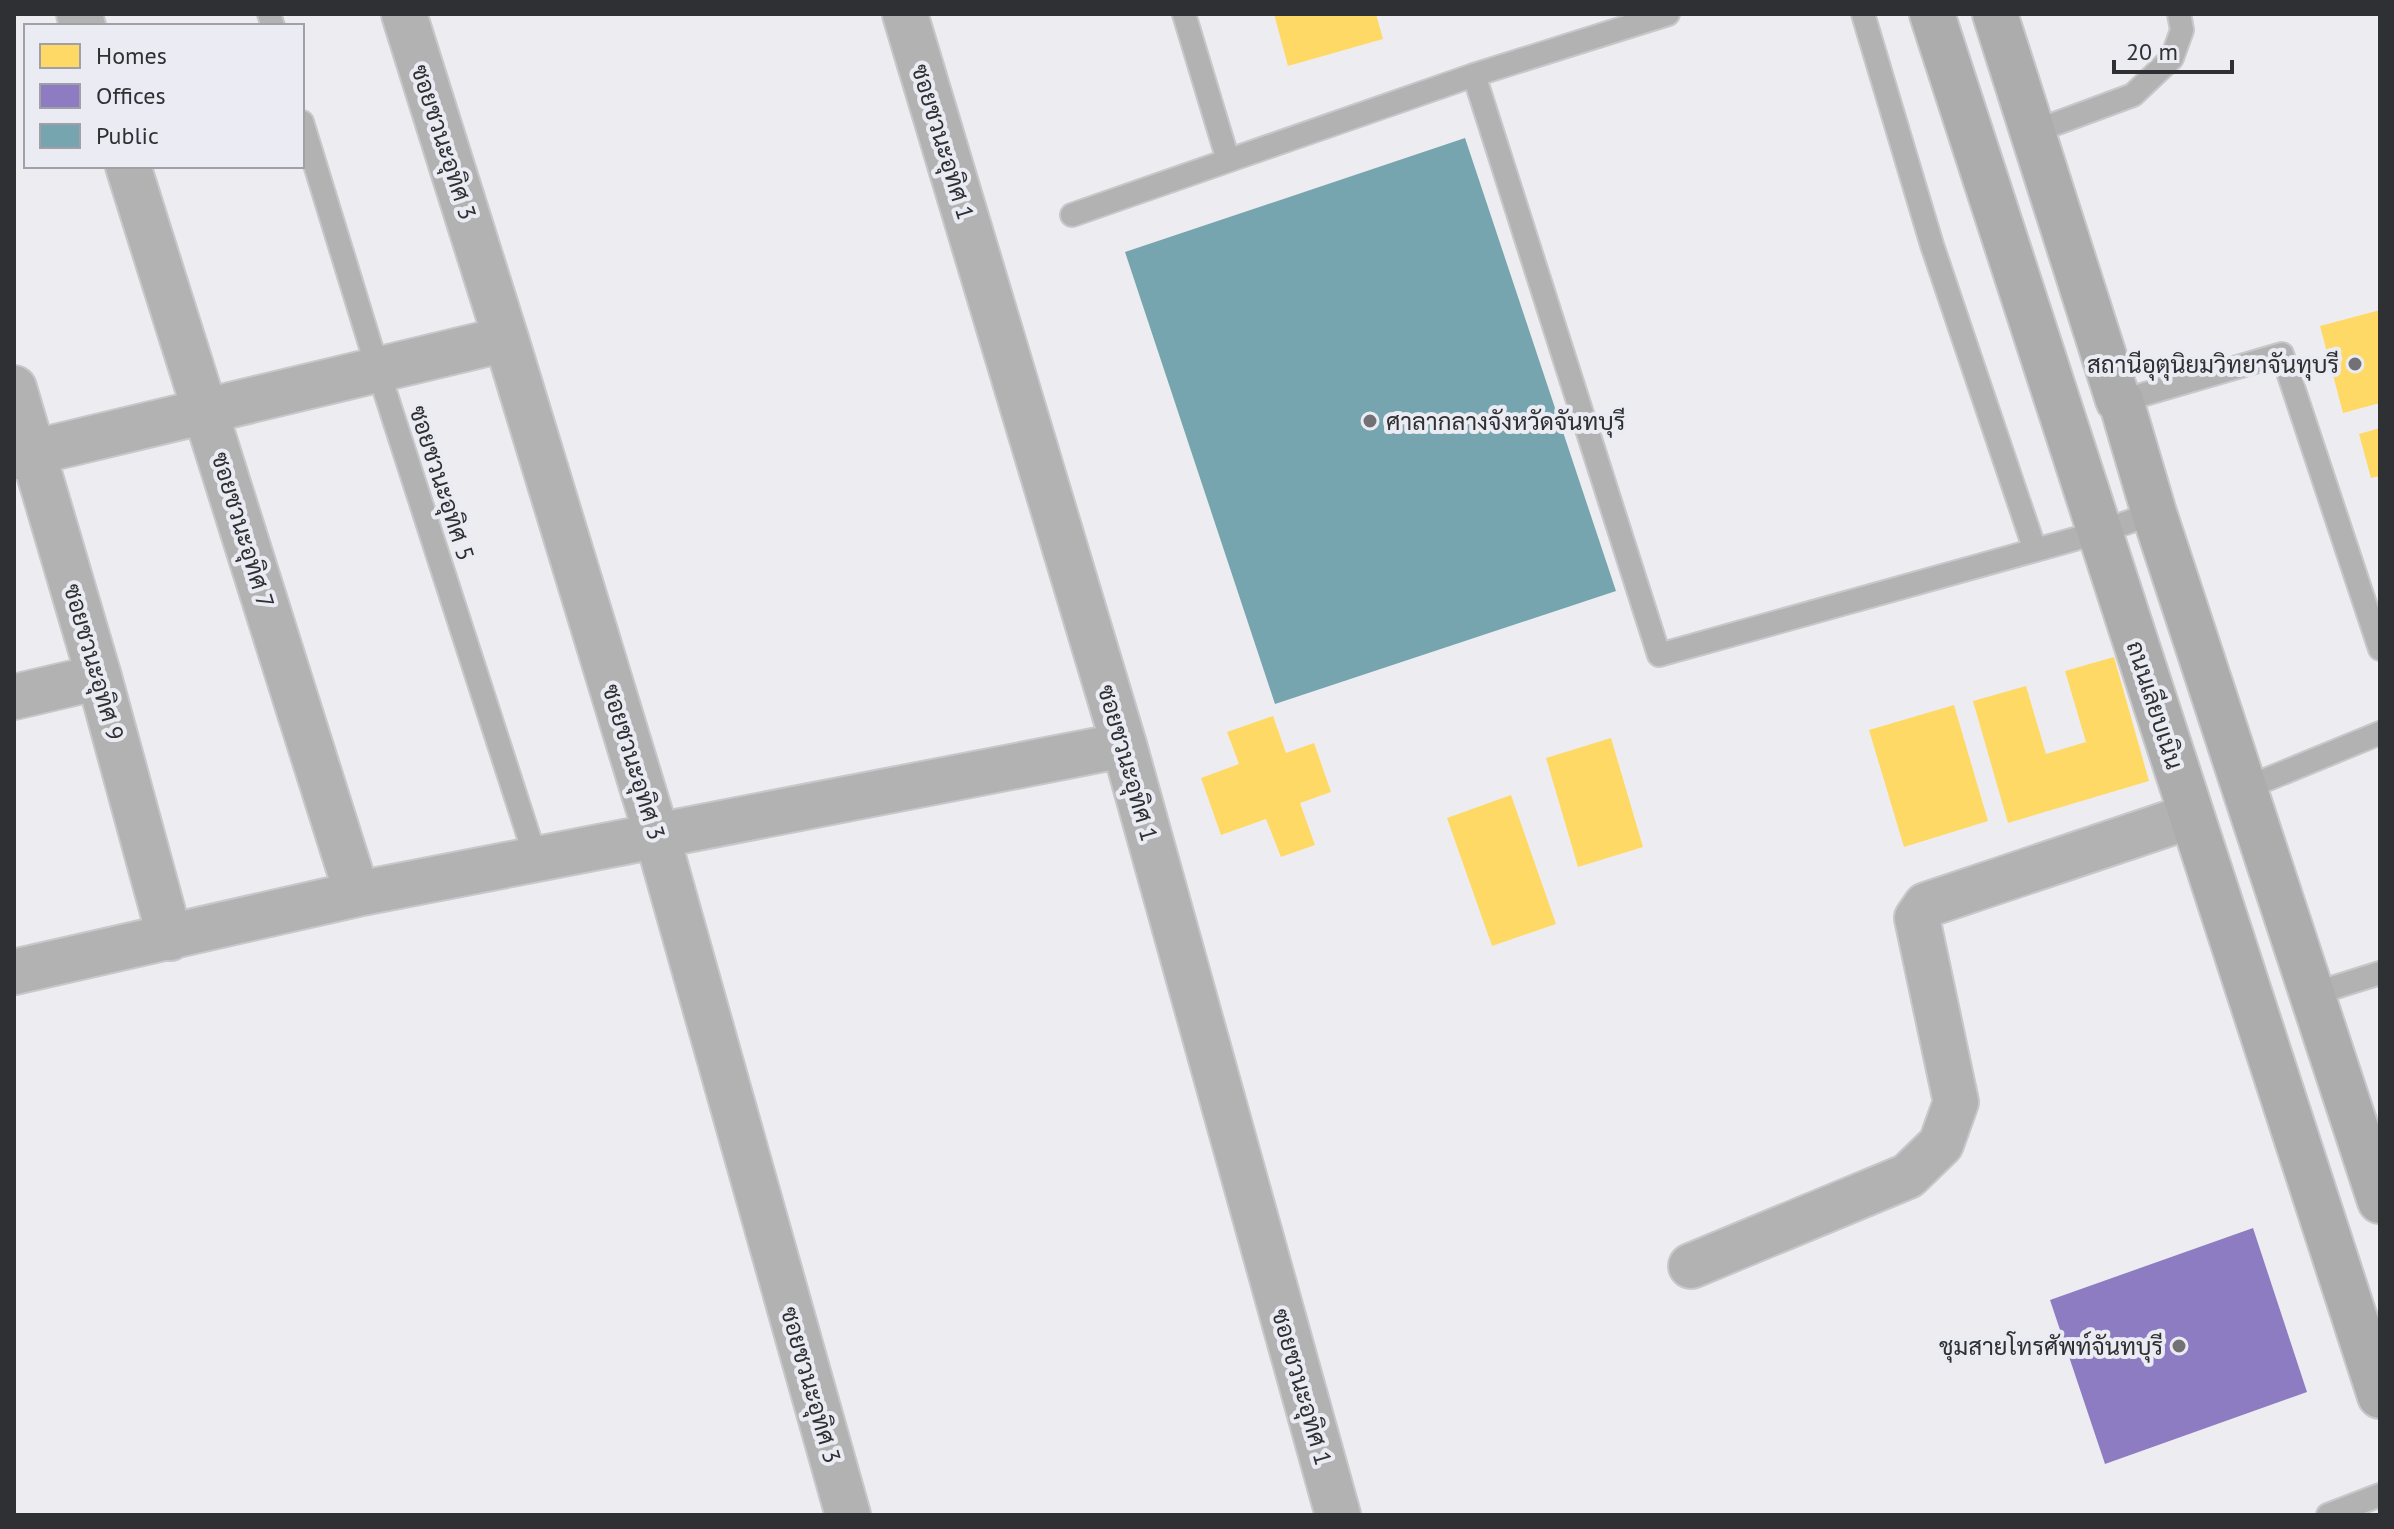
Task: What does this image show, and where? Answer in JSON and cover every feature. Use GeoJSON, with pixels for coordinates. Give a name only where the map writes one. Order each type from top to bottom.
{"type":"FeatureCollection","features":[{"type":"Feature","properties":{"kind":"main road","name":"ถนนเลียบเนิน"},"geometry":{"type":"LineString","coordinates":[[1932,14],[2380,1396]]}},
{"type":"Feature","properties":{"kind":"main road"},"geometry":{"type":"LineString","coordinates":[[1995,14],[2118,400],[2121,401],[2154,513],[2380,1201]]}},
{"type":"Feature","properties":{"kind":"street","name":"ซอยชวนะอุทิศ 3"},"geometry":{"type":"LineString","coordinates":[[404,14],[657,836],[848,1515]]}},
{"type":"Feature","properties":{"kind":"street","name":"ซอยชวนะอุทิศ 1"},"geometry":{"type":"LineString","coordinates":[[905,14],[1124,745],[1338,1515]]}},
{"type":"Feature","properties":{"kind":"street","name":"ซอยชวนะอุทิศ 7"},"geometry":{"type":"LineString","coordinates":[[129,168],[357,894]]}},
{"type":"Feature","properties":{"kind":"street"},"geometry":{"type":"LineString","coordinates":[[24,454],[506,339]]}},
{"type":"Feature","properties":{"kind":"street","name":"ซอยชวนะอุทิศ 9"},"geometry":{"type":"LineString","coordinates":[[14,388],[24,454],[99,677],[170,938]]}},
{"type":"Feature","properties":{"kind":"street"},"geometry":{"type":"LineString","coordinates":[[14,697],[99,677]]}},
{"type":"Feature","properties":{"kind":"street"},"geometry":{"type":"LineString","coordinates":[[14,972],[357,894],[1124,745]]}},
{"type":"Feature","properties":{"kind":"street"},"geometry":{"type":"LineString","coordinates":[[1691,1266],[1908,1176],[1941,1144],[1956,1102],[1917,918],[1926,905],[2191,816]]}},
{"type":"Feature","properties":{"kind":"lane"},"geometry":{"type":"LineString","coordinates":[[1184,14],[1228,160]]}},
{"type":"Feature","properties":{"kind":"lane"},"geometry":{"type":"LineString","coordinates":[[1072,215],[1474,75],[1668,14]]}},
{"type":"Feature","properties":{"kind":"lane"},"geometry":{"type":"LineString","coordinates":[[1863,14],[1932,245],[2035,550]]}},
{"type":"Feature","properties":{"kind":"lane"},"geometry":{"type":"LineString","coordinates":[[2033,132],[2133,95],[2172,58],[2182,30],[2179,14]]}},
{"type":"Feature","properties":{"kind":"lane"},"geometry":{"type":"LineString","coordinates":[[1474,75],[1659,655],[2100,532],[2154,513]]}},
{"type":"Feature","properties":{"kind":"lane","name":"ซอยชวนะอุทิศ 5"},"geometry":{"type":"LineString","coordinates":[[304,129],[378,370],[536,859]]}},
{"type":"Feature","properties":{"kind":"lane"},"geometry":{"type":"LineString","coordinates":[[2121,401],[2282,354],[2380,649]]}},
{"type":"Feature","properties":{"kind":"lane"},"geometry":{"type":"LineString","coordinates":[[2246,788],[2380,733]]}},
{"type":"Feature","properties":{"kind":"lane"},"geometry":{"type":"LineString","coordinates":[[2313,994],[2380,973]]}},
{"type":"Feature","properties":{"kind":"lane"},"geometry":{"type":"LineString","coordinates":[[2328,1515],[2380,1495]]}},
{"type":"Feature","properties":{"kind":"building: Homes"},"geometry":{"type":"Polygon","coordinates":[[[1274,14],[1376,14],[1383,39],[1288,66],[1274,14]]]}},
{"type":"Feature","properties":{"kind":"building: Homes","name":"สถานีอุตุนิยมวิทยาจันทุบรี"},"geometry":{"type":"Polygon","coordinates":[[[2380,310],[2380,403],[2343,413],[2320,326],[2380,310]]]}},
{"type":"Feature","properties":{"kind":"building: Homes"},"geometry":{"type":"Polygon","coordinates":[[[2380,428],[2380,476],[2371,478],[2359,434],[2380,428]]]}},
{"type":"Feature","properties":{"kind":"building: Homes"},"geometry":{"type":"Polygon","coordinates":[[[2114,657],[2149,781],[2008,823],[1973,701],[2026,686],[2046,754],[2086,742],[2065,671],[2114,657]]]}},
{"type":"Feature","properties":{"kind":"building: Homes"},"geometry":{"type":"Polygon","coordinates":[[[1954,705],[1988,821],[1904,847],[1869,730],[1954,705]]]}},
{"type":"Feature","properties":{"kind":"building: Homes"},"geometry":{"type":"Polygon","coordinates":[[[1273,716],[1286,753],[1314,743],[1331,792],[1300,803],[1315,845],[1281,857],[1266,819],[1221,835],[1201,778],[1239,764],[1227,732],[1273,716]]]}},
{"type":"Feature","properties":{"kind":"building: Homes"},"geometry":{"type":"Polygon","coordinates":[[[1611,738],[1643,847],[1578,867],[1546,758],[1611,738]]]}},
{"type":"Feature","properties":{"kind":"building: Homes"},"geometry":{"type":"Polygon","coordinates":[[[1511,795],[1556,924],[1492,946],[1447,818],[1511,795]]]}},
{"type":"Feature","properties":{"kind":"building: Offices","name":"ชุมสายโทรศัพท์จันทบุรี"},"geometry":{"type":"Polygon","coordinates":[[[2253,1228],[2307,1392],[2105,1464],[2050,1300],[2253,1228]]]}},
{"type":"Feature","properties":{"kind":"building: Public","name":"ศาลากลางจังหวัดจันทบุรี"},"geometry":{"type":"Polygon","coordinates":[[[1465,138],[1616,591],[1275,704],[1125,252],[1465,138]]]}},
{"type":"Feature","properties":{"kind":"place","name":"สถานีอุตุนิยมวิทยาจันทุบรี"},"geometry":{"type":"Point","coordinates":[2355,364]}},
{"type":"Feature","properties":{"kind":"place","name":"ศาลากลางจังหวัดจันทบุรี"},"geometry":{"type":"Point","coordinates":[1370,421]}},
{"type":"Feature","properties":{"kind":"place","name":"ชุมสายโทรศัพท์จันทบุรี"},"geometry":{"type":"Point","coordinates":[2179,1346]}}]}
